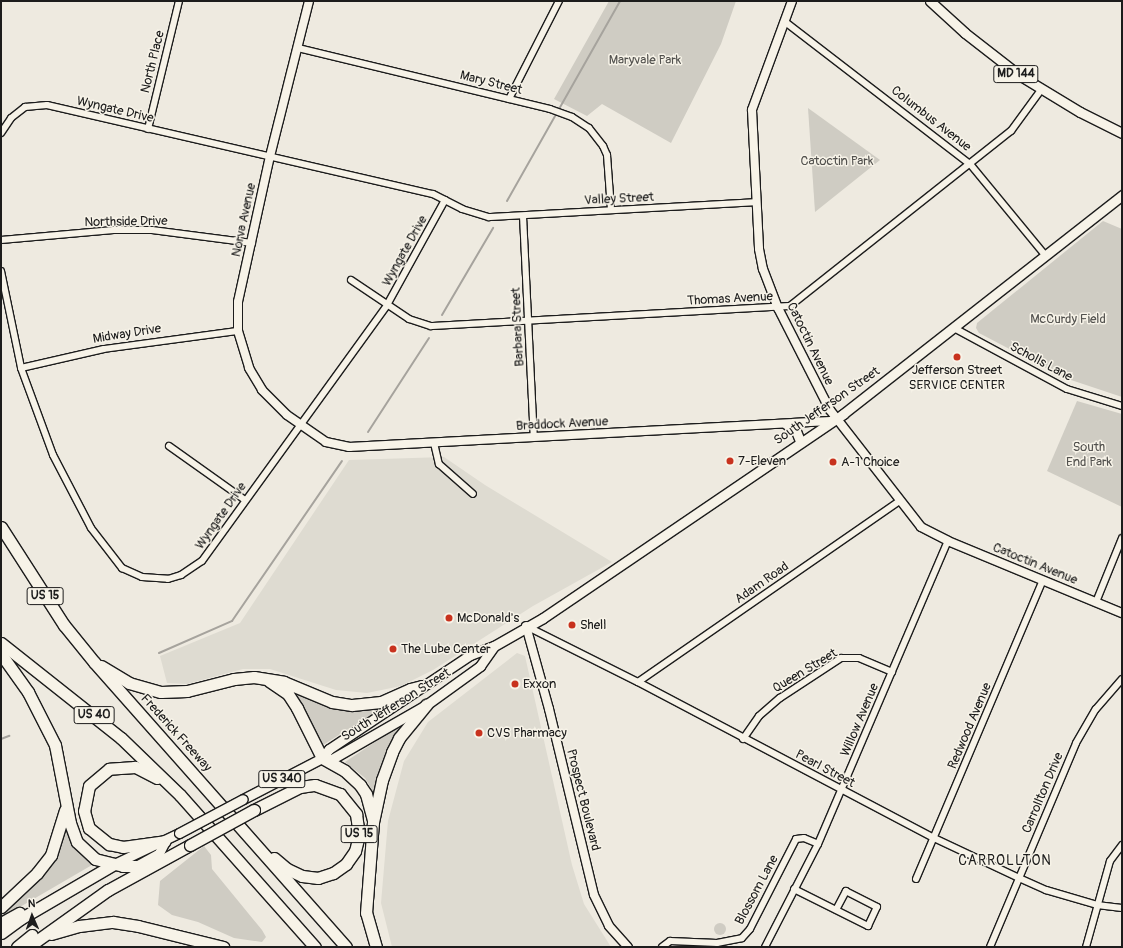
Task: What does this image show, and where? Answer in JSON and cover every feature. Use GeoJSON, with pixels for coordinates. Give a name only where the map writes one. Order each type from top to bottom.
{"type":"FeatureCollection","features":[{"type":"Feature","properties":{"kind":"highway","name":"Frederick Freeway"},"geometry":{"type":"LineString","coordinates":[[1,526],[64,625],[94,662],[253,844],[346,947]]}},
{"type":"Feature","properties":{"kind":"highway","name":"US 40"},"geometry":{"type":"LineString","coordinates":[[1,643],[121,738],[180,795],[315,947]]}},
{"type":"Feature","properties":{"kind":"highway"},"geometry":{"type":"LineString","coordinates":[[1,654],[28,692],[55,744],[70,823],[77,842],[95,859],[114,864],[136,866]]}},
{"type":"Feature","properties":{"kind":"highway"},"geometry":{"type":"LineString","coordinates":[[94,662],[129,683],[161,692],[188,691],[238,678],[266,678],[284,682],[332,702],[352,705],[381,702],[410,689],[422,686]]}},
{"type":"Feature","properties":{"kind":"highway"},"geometry":{"type":"LineString","coordinates":[[266,678],[291,699],[322,758],[345,771],[360,785],[366,794],[373,822]]}},
{"type":"Feature","properties":{"kind":"highway"},"geometry":{"type":"LineString","coordinates":[[376,947],[366,913],[373,822],[382,780],[392,752],[399,738],[426,705]]}},
{"type":"Feature","properties":{"kind":"highway"},"geometry":{"type":"LineString","coordinates":[[165,841],[118,847],[102,840],[86,820],[86,794],[101,773],[126,766],[143,770],[180,795]]}},
{"type":"Feature","properties":{"kind":"highway","name":"US 15"},"geometry":{"type":"LineString","coordinates":[[28,947],[108,890],[254,810],[300,787],[320,786],[335,791],[348,801],[356,814],[360,830],[357,846],[350,860],[333,873],[318,878],[302,876],[287,869],[253,844]]}},
{"type":"Feature","properties":{"kind":"highway"},"geometry":{"type":"LineString","coordinates":[[1,907],[37,873],[51,855],[60,833],[66,799]]}},
{"type":"Feature","properties":{"kind":"highway","name":"US 340"},"geometry":{"type":"LineString","coordinates":[[1,933],[66,891],[114,864]]}},
{"type":"Feature","properties":{"kind":"highway"},"geometry":{"type":"LineString","coordinates":[[17,947],[66,910],[136,866]]}},
{"type":"Feature","properties":{"kind":"highway"},"geometry":{"type":"LineString","coordinates":[[1,922],[66,891]]}},
{"type":"Feature","properties":{"kind":"highway"},"geometry":{"type":"LineString","coordinates":[[39,938],[79,926],[113,922],[138,926],[223,947]]}},
{"type":"Feature","properties":{"kind":"main road","name":"MD 144"},"geometry":{"type":"LineString","coordinates":[[930,1],[991,55],[1041,90],[1122,133]]}},
{"type":"Feature","properties":{"kind":"main road","name":"South Jefferson Street"},"geometry":{"type":"LineString","coordinates":[[136,866],[159,853],[165,841],[322,758],[329,749],[404,701],[422,686],[470,655],[494,646],[526,626],[543,618],[832,419],[843,414],[1122,194]]}},
{"type":"Feature","properties":{"kind":"main road"},"geometry":{"type":"LineString","coordinates":[[786,424],[796,431],[800,441]]}},
{"type":"Feature","properties":{"kind":"main road","name":"South Jefferson Street"},"geometry":{"type":"LineString","coordinates":[[322,758],[332,760],[426,705],[480,666],[494,646]]}},
{"type":"Feature","properties":{"kind":"main road","name":"US 340"},"geometry":{"type":"LineString","coordinates":[[114,864],[165,841]]}},
{"type":"Feature","properties":{"kind":"street","name":"North Place"},"geometry":{"type":"LineString","coordinates":[[148,129],[180,1]]}},
{"type":"Feature","properties":{"kind":"street","name":"Norva Avenue"},"geometry":{"type":"LineString","coordinates":[[301,425],[262,390],[249,368],[238,331],[238,302],[270,156],[309,1]]}},
{"type":"Feature","properties":{"kind":"street"},"geometry":{"type":"LineString","coordinates":[[509,99],[559,1]]}},
{"type":"Feature","properties":{"kind":"street","name":"Catoctin Avenue"},"geometry":{"type":"LineString","coordinates":[[792,1],[752,110],[756,202],[761,259],[778,308],[832,419],[921,527],[948,541],[1122,613]]}},
{"type":"Feature","properties":{"kind":"street","name":"Columbus Avenue"},"geometry":{"type":"LineString","coordinates":[[784,21],[970,164],[1046,255]]}},
{"type":"Feature","properties":{"kind":"street","name":"Mary Street"},"geometry":{"type":"LineString","coordinates":[[298,48],[564,113],[580,121],[596,136],[607,155],[611,210]]}},
{"type":"Feature","properties":{"kind":"street","name":"Thomas Avenue"},"geometry":{"type":"LineString","coordinates":[[351,280],[409,319],[431,326],[778,308],[790,306],[1011,131],[1041,90]]}},
{"type":"Feature","properties":{"kind":"street","name":"Wyngate Drive"},"geometry":{"type":"LineString","coordinates":[[1,133],[17,112],[36,105],[47,105],[433,194],[483,216]]}},
{"type":"Feature","properties":{"kind":"street","name":"Wyngate Drive"},"geometry":{"type":"LineString","coordinates":[[1,271],[21,368],[53,455],[91,528],[122,568],[156,580],[181,575],[202,561],[387,305],[445,200]]}},
{"type":"Feature","properties":{"kind":"street","name":"Valley Street"},"geometry":{"type":"LineString","coordinates":[[483,216],[523,216],[756,202]]}},
{"type":"Feature","properties":{"kind":"street","name":"Barbara Street"},"geometry":{"type":"LineString","coordinates":[[523,216],[534,437]]}},
{"type":"Feature","properties":{"kind":"street","name":"Northside Drive"},"geometry":{"type":"LineString","coordinates":[[1,240],[114,230],[152,230],[252,243]]}},
{"type":"Feature","properties":{"kind":"street","name":"Scholls Lane"},"geometry":{"type":"LineString","coordinates":[[954,328],[1067,389],[1122,406]]}},
{"type":"Feature","properties":{"kind":"street","name":"Midway Drive"},"geometry":{"type":"LineString","coordinates":[[21,368],[104,348],[238,331]]}},
{"type":"Feature","properties":{"kind":"street","name":"Braddock Avenue"},"geometry":{"type":"LineString","coordinates":[[301,425],[326,442],[340,446],[786,424],[832,419]]}},
{"type":"Feature","properties":{"kind":"street"},"geometry":{"type":"LineString","coordinates":[[434,442],[439,464],[473,494]]}},
{"type":"Feature","properties":{"kind":"street"},"geometry":{"type":"LineString","coordinates":[[169,446],[245,500]]}},
{"type":"Feature","properties":{"kind":"street","name":"Adam Road"},"geometry":{"type":"LineString","coordinates":[[638,682],[899,501]]}},
{"type":"Feature","properties":{"kind":"street"},"geometry":{"type":"LineString","coordinates":[[1096,602],[1122,538]]}},
{"type":"Feature","properties":{"kind":"street","name":"Willow Avenue"},"geometry":{"type":"LineString","coordinates":[[764,947],[818,844],[948,541]]}},
{"type":"Feature","properties":{"kind":"street","name":"Redwood Avenue"},"geometry":{"type":"LineString","coordinates":[[916,879],[1043,580]]}},
{"type":"Feature","properties":{"kind":"street","name":"Pearl Street"},"geometry":{"type":"LineString","coordinates":[[526,626],[638,682],[743,739],[934,838],[1046,890],[1097,905],[1122,908]]}},
{"type":"Feature","properties":{"kind":"street","name":"Prospect Boulevard"},"geometry":{"type":"LineString","coordinates":[[526,626],[549,709],[594,895],[609,926],[628,947]]}},
{"type":"Feature","properties":{"kind":"street","name":"Queen Street"},"geometry":{"type":"LineString","coordinates":[[743,739],[759,716],[780,698],[841,658],[859,658],[892,672]]}},
{"type":"Feature","properties":{"kind":"street","name":"Carrollton Drive"},"geometry":{"type":"LineString","coordinates":[[990,947],[1076,743],[1096,709],[1122,679]]}},
{"type":"Feature","properties":{"kind":"street","name":"Blossom Lane"},"geometry":{"type":"LineString","coordinates":[[662,947],[670,941],[682,940],[717,943],[742,938],[750,930],[796,839],[804,838],[818,844]]}},
{"type":"Feature","properties":{"kind":"street"},"geometry":{"type":"LineString","coordinates":[[1086,947],[1110,861],[1122,845]]}},
{"type":"Feature","properties":{"kind":"street"},"geometry":{"type":"LineString","coordinates":[[794,889],[836,910],[868,926],[877,907],[846,891],[836,910]]}},
{"type":"Feature","properties":{"kind":"street"},"geometry":{"type":"LineString","coordinates":[[682,940],[689,947]]}},
{"type":"Feature","properties":{"kind":"shaded area"},"geometry":{"type":"Polygon","coordinates":[[[444,457],[485,485],[612,562],[533,606],[433,670],[401,686],[367,693],[336,690],[270,669],[243,669],[187,684],[167,683],[160,656],[240,623],[349,460],[444,457]]]}},
{"type":"Feature","properties":{"kind":"shaded area"},"geometry":{"type":"Polygon","coordinates":[[[517,653],[525,656],[572,865],[584,904],[611,947],[392,947],[381,903],[388,821],[404,761],[428,722],[517,653]]]}},
{"type":"Feature","properties":{"kind":"green space","name":"Maryvale Park"},"geometry":{"type":"Polygon","coordinates":[[[609,1],[736,1],[721,44],[671,143],[602,104],[587,116],[554,99],[609,1]]]}},
{"type":"Feature","properties":{"kind":"green space","name":"Catoctin Park"},"geometry":{"type":"Polygon","coordinates":[[[808,108],[880,160],[815,212],[808,108]]]}},
{"type":"Feature","properties":{"kind":"green space","name":"McCurdy Field"},"geometry":{"type":"Polygon","coordinates":[[[1103,221],[1122,229],[1122,397],[1065,378],[979,333],[976,328],[977,323],[1103,221]]]}},
{"type":"Feature","properties":{"kind":"green space","name":"South End Park"},"geometry":{"type":"Polygon","coordinates":[[[1077,401],[1122,414],[1122,507],[1047,471],[1077,401]]]}},
{"type":"Feature","properties":{"kind":"green space"},"geometry":{"type":"Polygon","coordinates":[[[285,685],[307,696],[385,706],[323,745],[297,699],[285,685]]]}},
{"type":"Feature","properties":{"kind":"green space"},"geometry":{"type":"Polygon","coordinates":[[[405,722],[374,793],[365,778],[345,762],[405,722]]]}},
{"type":"Feature","properties":{"kind":"green space"},"geometry":{"type":"Polygon","coordinates":[[[65,828],[75,847],[92,865],[1,918],[1,911],[31,885],[65,828]]]}},
{"type":"Feature","properties":{"kind":"green space"},"geometry":{"type":"Polygon","coordinates":[[[204,846],[211,855],[212,869],[262,930],[266,937],[262,942],[234,938],[198,922],[172,915],[158,905],[160,881],[204,846]]]}},
{"type":"Feature","properties":{"kind":"green space"},"geometry":{"type":"Polygon","coordinates":[[[718,923],[722,923],[726,929],[722,935],[718,935],[714,931],[714,927],[718,923]]]}},
{"type":"Feature","properties":{"kind":"waterway"},"geometry":{"type":"LineString","coordinates":[[507,201],[620,1]]}},
{"type":"Feature","properties":{"kind":"waterway"},"geometry":{"type":"LineString","coordinates":[[442,315],[493,228]]}},
{"type":"Feature","properties":{"kind":"waterway"},"geometry":{"type":"LineString","coordinates":[[368,432],[429,338]]}},
{"type":"Feature","properties":{"kind":"waterway"},"geometry":{"type":"LineString","coordinates":[[159,653],[232,621],[342,461]]}},
{"type":"Feature","properties":{"kind":"waterway"},"geometry":{"type":"LineString","coordinates":[[1,739],[9,736]]}},
{"type":"Feature","properties":{"kind":"place","name":"Jefferson Street SERVICE CENTER"},"geometry":{"type":"Point","coordinates":[957,357]}},
{"type":"Feature","properties":{"kind":"place","name":"7-Eleven"},"geometry":{"type":"Point","coordinates":[730,461]}},
{"type":"Feature","properties":{"kind":"place","name":"A-1 Choice"},"geometry":{"type":"Point","coordinates":[833,462]}},
{"type":"Feature","properties":{"kind":"place","name":"McDonald's"},"geometry":{"type":"Point","coordinates":[449,618]}},
{"type":"Feature","properties":{"kind":"place","name":"Shell"},"geometry":{"type":"Point","coordinates":[572,625]}},
{"type":"Feature","properties":{"kind":"place","name":"The Lube Center"},"geometry":{"type":"Point","coordinates":[393,649]}},
{"type":"Feature","properties":{"kind":"place","name":"Exxon"},"geometry":{"type":"Point","coordinates":[515,684]}},
{"type":"Feature","properties":{"kind":"place","name":"CVS Pharmacy"},"geometry":{"type":"Point","coordinates":[479,733]}},
{"type":"Feature","properties":{"kind":"district","name":"CARROLLTON"},"geometry":{"type":"Point","coordinates":[1005,861]}}]}
